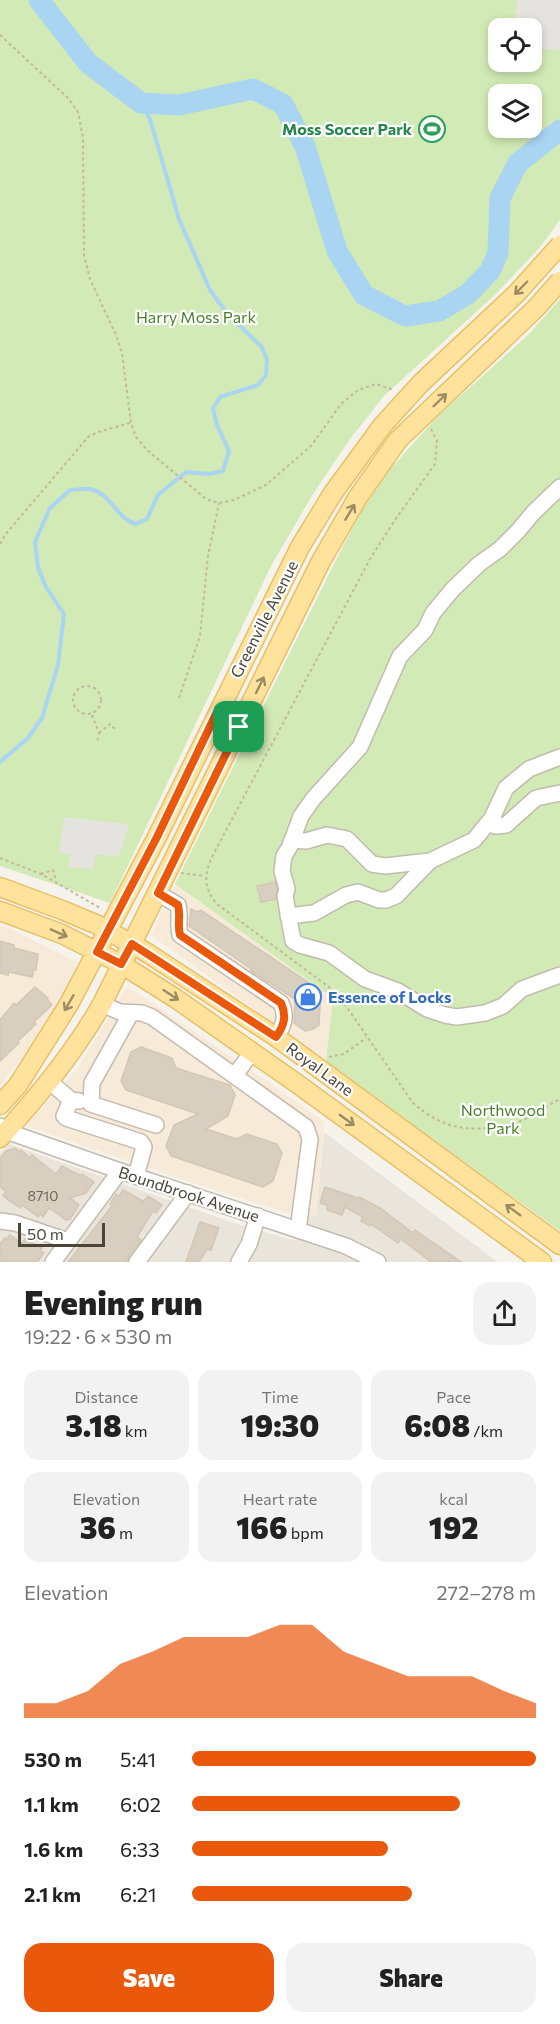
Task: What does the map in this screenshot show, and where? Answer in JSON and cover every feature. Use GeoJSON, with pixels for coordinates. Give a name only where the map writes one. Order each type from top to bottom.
{"type":"FeatureCollection","features":[{"type":"Feature","properties":{"kind":"main road","name":"Greenville Avenue"},"geometry":{"type":"LineString","coordinates":[[0,1105],[18,1085],[69,1004],[97,952],[106,922],[157,837],[216,714],[313,524],[333,493],[382,426],[421,383],[517,293],[560,245]]}},
{"type":"Feature","properties":{"kind":"main road","name":"Greenville Avenue"},"geometry":{"type":"LineString","coordinates":[[2,1132],[50,1082],[88,1029],[335,537],[358,497],[398,440],[536,308],[560,280]]}},
{"type":"Feature","properties":{"kind":"main road"},"geometry":{"type":"LineString","coordinates":[[216,714],[239,727]]}},
{"type":"Feature","properties":{"kind":"main road","name":"Royal Lane"},"geometry":{"type":"LineString","coordinates":[[0,887],[62,910],[106,922],[132,944],[276,1037],[560,1245]]}},
{"type":"Feature","properties":{"kind":"main road","name":"Royal Lane"},"geometry":{"type":"LineString","coordinates":[[0,911],[62,934],[121,964],[175,998],[542,1262]]}},
{"type":"Feature","properties":{"kind":"street"},"geometry":{"type":"LineString","coordinates":[[560,487],[532,513],[500,549],[479,564],[453,589],[433,613],[425,630],[400,656],[360,747],[301,816],[284,856],[282,871],[287,889],[285,896],[293,941],[315,950],[329,952],[364,979],[398,991],[428,1009],[457,1017],[485,1013],[503,1006],[522,989],[560,975]]}},
{"type":"Feature","properties":{"kind":"street"},"geometry":{"type":"LineString","coordinates":[[292,840],[306,841],[327,836],[347,839],[372,864],[385,866],[430,861],[474,840],[488,824],[506,788],[522,773],[541,763],[560,757]]}},
{"type":"Feature","properties":{"kind":"street"},"geometry":{"type":"LineString","coordinates":[[488,824],[506,825],[536,798],[560,793]]}},
{"type":"Feature","properties":{"kind":"street"},"geometry":{"type":"LineString","coordinates":[[288,916],[314,913],[346,895],[358,892],[379,900],[386,900],[396,896],[404,889],[430,861]]}},
{"type":"Feature","properties":{"kind":"street"},"geometry":{"type":"LineString","coordinates":[[158,893],[178,905],[181,915],[178,926],[180,935],[281,1003],[285,1012],[282,1028],[276,1037]]}},
{"type":"Feature","properties":{"kind":"street"},"geometry":{"type":"LineString","coordinates":[[102,1004],[120,1012],[142,1013],[152,1017],[306,1127],[310,1139],[298,1230]]}},
{"type":"Feature","properties":{"kind":"street"},"geometry":{"type":"LineString","coordinates":[[91,1104],[92,1083],[131,1013]]}},
{"type":"Feature","properties":{"kind":"street"},"geometry":{"type":"LineString","coordinates":[[235,1076],[252,1052]]}},
{"type":"Feature","properties":{"kind":"street"},"geometry":{"type":"LineString","coordinates":[[50,1082],[71,1100],[91,1104],[156,1125]]}},
{"type":"Feature","properties":{"kind":"street"},"geometry":{"type":"LineString","coordinates":[[71,1100],[64,1116],[66,1118],[141,1142],[144,1147],[136,1176]]}},
{"type":"Feature","properties":{"kind":"street","name":"Boundbrook Avenue"},"geometry":{"type":"LineString","coordinates":[[2,1132],[346,1246],[378,1262]]}},
{"type":"Feature","properties":{"kind":"street"},"geometry":{"type":"LineString","coordinates":[[53,1262],[120,1171]]}},
{"type":"Feature","properties":{"kind":"street"},"geometry":{"type":"LineString","coordinates":[[137,1262],[188,1193]]}},
{"type":"Feature","properties":{"kind":"street"},"geometry":{"type":"LineString","coordinates":[[239,1262],[249,1244],[258,1216]]}},
{"type":"Feature","properties":{"kind":"street"},"geometry":{"type":"LineString","coordinates":[[0,1221],[15,1223],[68,1241]]}},
{"type":"Feature","properties":{"kind":"path"},"geometry":{"type":"LineString","coordinates":[[0,35],[68,98],[78,112],[83,138],[84,255],[90,279],[122,353],[131,423],[136,437],[147,450],[206,500],[219,503],[234,500],[266,485]]}},
{"type":"Feature","properties":{"kind":"path"},"geometry":{"type":"LineString","coordinates":[[0,543],[88,437],[131,423]]}},
{"type":"Feature","properties":{"kind":"path"},"geometry":{"type":"LineString","coordinates":[[179,698],[200,636],[208,556],[219,503]]}},
{"type":"Feature","properties":{"kind":"path"},"geometry":{"type":"LineString","coordinates":[[93,686],[101,694],[100,706],[92,714],[85,714],[75,708],[73,696],[81,687],[93,686]]}},
{"type":"Feature","properties":{"kind":"path"},"geometry":{"type":"LineString","coordinates":[[92,714],[99,733],[97,744]]}},
{"type":"Feature","properties":{"kind":"path"},"geometry":{"type":"LineString","coordinates":[[99,733],[110,724],[115,729]]}},
{"type":"Feature","properties":{"kind":"path"},"geometry":{"type":"LineString","coordinates":[[0,858],[41,874],[102,909],[106,922]]}},
{"type":"Feature","properties":{"kind":"path"},"geometry":{"type":"LineString","coordinates":[[41,874],[53,870],[56,882]]}},
{"type":"Feature","properties":{"kind":"path"},"geometry":{"type":"LineString","coordinates":[[179,873],[205,876]]}},
{"type":"Feature","properties":{"kind":"path"},"geometry":{"type":"LineString","coordinates":[[329,1057],[344,1054],[367,1038]]}},
{"type":"Feature","properties":{"kind":"shaded area"},"geometry":{"type":"Polygon","coordinates":[[[517,0],[560,0],[560,50],[542,49],[542,18],[516,18],[517,0]]]}},
{"type":"Feature","properties":{"kind":"shaded area"},"geometry":{"type":"Polygon","coordinates":[[[64,817],[129,824],[119,856],[96,855],[93,869],[68,867],[71,854],[59,853],[64,817]]]}},
{"type":"Feature","properties":{"kind":"shaded area"},"geometry":{"type":"Polygon","coordinates":[[[175,884],[333,998],[326,1061],[151,935],[175,884]]]}},
{"type":"Feature","properties":{"kind":"shaded area"},"geometry":{"type":"Polygon","coordinates":[[[0,926],[9,928],[76,962],[75,979],[50,1021],[0,1086],[0,926]]]}},
{"type":"Feature","properties":{"kind":"shaded area"},"geometry":{"type":"Polygon","coordinates":[[[127,987],[324,1121],[316,1215],[304,1218],[26,1126],[77,1069],[127,987]]]}},
{"type":"Feature","properties":{"kind":"shaded area"},"geometry":{"type":"Polygon","coordinates":[[[324,1132],[498,1262],[0,1262],[0,1153],[9,1144],[240,1225],[296,1241],[304,1218],[316,1215],[324,1132]]]}},
{"type":"Feature","properties":{"kind":"green space","name":"Harry Moss Park"},"geometry":{"type":"Polygon","coordinates":[[[0,0],[560,0],[560,220],[541,246],[497,293],[384,396],[350,439],[313,494],[272,564],[110,903],[0,866],[0,0]]]}},
{"type":"Feature","properties":{"kind":"green space","name":"Northwood Park"},"geometry":{"type":"Polygon","coordinates":[[[560,299],[560,1231],[326,1061],[333,998],[175,884],[360,513],[385,475],[435,419],[529,334],[560,299]]]}},
{"type":"Feature","properties":{"kind":"building"},"geometry":{"type":"Polygon","coordinates":[[[275,882],[276,899],[261,902],[257,886],[275,882]]]}},
{"type":"Feature","properties":{"kind":"building"},"geometry":{"type":"Polygon","coordinates":[[[191,909],[197,912],[201,910],[321,991],[319,1025],[305,1031],[294,1023],[295,999],[251,971],[189,926],[191,909]]]}},
{"type":"Feature","properties":{"kind":"building"},"geometry":{"type":"Polygon","coordinates":[[[0,941],[14,945],[14,948],[38,954],[36,970],[32,977],[9,972],[8,975],[0,973],[0,941]]]}},
{"type":"Feature","properties":{"kind":"building"},"geometry":{"type":"Polygon","coordinates":[[[35,987],[48,998],[52,1005],[0,1061],[0,1020],[14,1003],[16,1005],[35,987]]]}},
{"type":"Feature","properties":{"kind":"building"},"geometry":{"type":"Polygon","coordinates":[[[141,1047],[172,1058],[176,1068],[230,1085],[235,1095],[228,1116],[206,1129],[237,1139],[247,1134],[277,1144],[282,1153],[273,1181],[263,1187],[171,1156],[166,1146],[174,1125],[198,1114],[126,1090],[121,1081],[131,1052],[141,1047]]]}},
{"type":"Feature","properties":{"kind":"building"},"geometry":{"type":"Polygon","coordinates":[[[15,1148],[30,1158],[32,1155],[56,1174],[62,1166],[94,1182],[86,1193],[70,1198],[79,1205],[70,1219],[66,1220],[49,1208],[43,1217],[40,1214],[38,1217],[22,1205],[20,1208],[3,1196],[6,1191],[0,1187],[0,1158],[6,1151],[15,1148]]]}},
{"type":"Feature","properties":{"kind":"building"},"geometry":{"type":"Polygon","coordinates":[[[325,1187],[359,1197],[380,1208],[413,1233],[415,1230],[461,1262],[431,1262],[401,1239],[398,1243],[371,1224],[370,1226],[361,1221],[363,1217],[345,1207],[342,1215],[327,1210],[328,1206],[320,1203],[325,1187]]]}},
{"type":"Feature","properties":{"kind":"building"},"geometry":{"type":"Polygon","coordinates":[[[123,1190],[144,1201],[148,1196],[162,1205],[156,1213],[153,1211],[143,1227],[137,1237],[141,1240],[127,1262],[68,1262],[112,1206],[110,1204],[116,1194],[119,1196],[123,1190]]]}},
{"type":"Feature","properties":{"kind":"building"},"geometry":{"type":"Polygon","coordinates":[[[200,1222],[219,1228],[211,1250],[207,1249],[199,1262],[186,1262],[200,1222]]]}},
{"type":"Feature","properties":{"kind":"building"},"geometry":{"type":"Polygon","coordinates":[[[10,1235],[22,1243],[25,1239],[42,1248],[40,1250],[44,1253],[37,1262],[0,1262],[0,1244],[10,1235]]]}},
{"type":"Feature","properties":{"kind":"waterway"},"geometry":{"type":"LineString","coordinates":[[39,0],[88,63],[141,103],[179,105],[253,89],[283,104],[305,146],[337,251],[364,295],[405,316],[439,311],[468,294],[490,271],[498,253],[500,198],[518,163],[560,130]]}},
{"type":"Feature","properties":{"kind":"waterway"},"geometry":{"type":"LineString","coordinates":[[0,762],[28,738],[42,718],[58,665],[64,614],[46,587],[38,568],[35,542],[50,508],[70,490],[90,489],[109,500],[128,521],[135,524],[147,519],[158,495],[186,472],[209,474],[223,471],[229,451],[217,425],[213,409],[220,397],[258,385],[266,375],[267,359],[261,346],[229,316],[210,290],[179,219],[150,119],[141,103]]}},
{"type":"Feature","properties":{"kind":"place","name":"Moss Soccer Park"},"geometry":{"type":"Point","coordinates":[432,129]}},
{"type":"Feature","properties":{"kind":"place","name":"Essence of Locks"},"geometry":{"type":"Point","coordinates":[308,997]}},
{"type":"Feature","properties":{"kind":"route"},"geometry":{"type":"LineString","coordinates":[[216,714],[239,727],[158,893],[178,905],[181,915],[178,926],[180,935],[281,1003],[285,1012],[282,1028],[276,1037],[132,944],[121,964],[97,952],[157,837],[216,714]]}}]}
